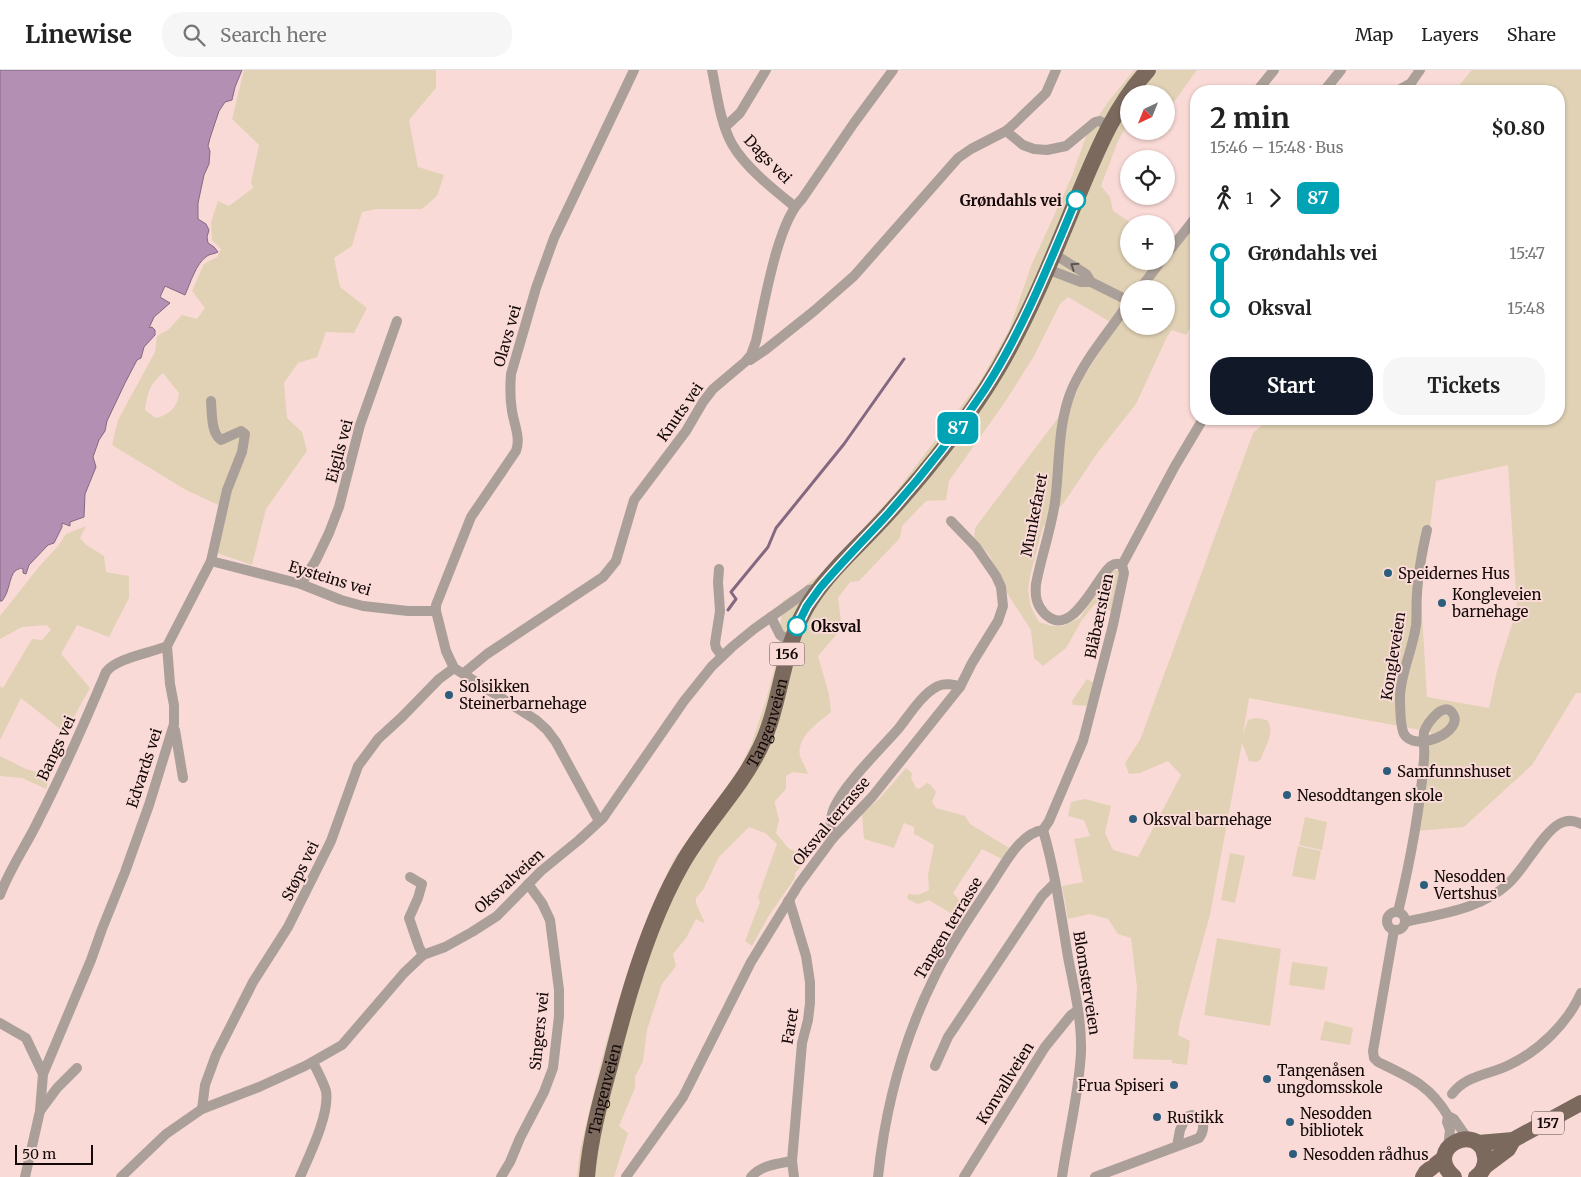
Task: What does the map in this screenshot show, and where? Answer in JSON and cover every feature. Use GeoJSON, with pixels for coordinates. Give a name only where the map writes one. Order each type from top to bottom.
{"type":"FeatureCollection","features":[{"type":"Feature","properties":{"kind":"main road","name":"Tangenveien"},"geometry":{"type":"LineString","coordinates":[[587,1177],[597,1114],[623,1014],[643,953],[680,867],[700,836],[737,787],[759,750],[774,709],[791,642],[802,615],[820,588],[910,489],[969,412],[999,366],[1054,254],[1109,125],[1132,89],[1148,70]]}},
{"type":"Feature","properties":{"kind":"main road","name":"157"},"geometry":{"type":"LineString","coordinates":[[1423,1177],[1458,1140],[1514,1140],[1580,1105]]}},
{"type":"Feature","properties":{"kind":"main road","name":"157"},"geometry":{"type":"LineString","coordinates":[[1480,1172],[1508,1149],[1514,1140]]}},
{"type":"Feature","properties":{"kind":"main road","name":"157"},"geometry":{"type":"LineString","coordinates":[[1473,1141],[1485,1154],[1480,1172]]}},
{"type":"Feature","properties":{"kind":"main road"},"geometry":{"type":"LineString","coordinates":[[1446,1153],[1446,1168],[1454,1177]]}},
{"type":"Feature","properties":{"kind":"street","name":"Olavs vei"},"geometry":{"type":"LineString","coordinates":[[436,611],[436,605],[453,559],[471,517],[516,451],[518,445],[512,410],[511,374],[536,288],[554,238],[634,70]]}},
{"type":"Feature","properties":{"kind":"street","name":"Dags vei"},"geometry":{"type":"LineString","coordinates":[[712,70],[721,114],[733,146],[758,175],[794,206]]}},
{"type":"Feature","properties":{"kind":"street"},"geometry":{"type":"LineString","coordinates":[[725,128],[740,113],[766,70]]}},
{"type":"Feature","properties":{"kind":"street","name":"Knuts vei"},"geometry":{"type":"LineString","coordinates":[[464,673],[487,654],[603,577],[616,561],[634,500],[667,458],[703,402],[713,390],[748,359],[756,341],[784,227],[794,206],[802,199],[893,70]]}},
{"type":"Feature","properties":{"kind":"street"},"geometry":{"type":"LineString","coordinates":[[748,359],[750,360],[765,350],[854,276],[958,158],[1006,131],[1046,93],[1056,70]]}},
{"type":"Feature","properties":{"kind":"street"},"geometry":{"type":"LineString","coordinates":[[1262,85],[1274,70]]}},
{"type":"Feature","properties":{"kind":"street"},"geometry":{"type":"LineString","coordinates":[[1329,85],[1340,70]]}},
{"type":"Feature","properties":{"kind":"street"},"geometry":{"type":"LineString","coordinates":[[1408,85],[1420,70]]}},
{"type":"Feature","properties":{"kind":"street"},"geometry":{"type":"LineString","coordinates":[[1006,131],[1023,145],[1034,149],[1047,150],[1066,146],[1095,122],[1099,121],[1109,125]]}},
{"type":"Feature","properties":{"kind":"street"},"geometry":{"type":"LineString","coordinates":[[1175,244],[1190,225]]}},
{"type":"Feature","properties":{"kind":"street","name":"Munkefaret"},"geometry":{"type":"LineString","coordinates":[[1054,254],[1086,274],[1092,282],[1120,297]]}},
{"type":"Feature","properties":{"kind":"street","name":"Munkefaret"},"geometry":{"type":"LineString","coordinates":[[1047,269],[1081,282],[1092,282]]}},
{"type":"Feature","properties":{"kind":"street","name":"Munkefaret"},"geometry":{"type":"LineString","coordinates":[[1120,315],[1086,364],[1072,390],[1066,409],[1059,440],[1058,479],[1054,505],[1036,584],[1035,597],[1047,616],[1058,620],[1066,618],[1085,603],[1100,578],[1111,566],[1117,563],[1122,565]]}},
{"type":"Feature","properties":{"kind":"street","name":"Eigils vei"},"geometry":{"type":"LineString","coordinates":[[301,584],[316,560],[339,506],[360,425],[398,321]]}},
{"type":"Feature","properties":{"kind":"street"},"geometry":{"type":"LineString","coordinates":[[167,646],[211,561],[227,490],[242,452],[245,437],[244,432],[241,431],[225,440],[219,439],[214,429],[211,401]]}},
{"type":"Feature","properties":{"kind":"street","name":"Blåbærstien"},"geometry":{"type":"LineString","coordinates":[[1043,830],[1049,822],[1083,741],[1115,616],[1124,573],[1122,565],[1171,473],[1199,425]]}},
{"type":"Feature","properties":{"kind":"street","name":"Oksval terrasse"},"geometry":{"type":"LineString","coordinates":[[626,1177],[683,1097],[751,962],[788,901],[833,838],[872,797],[960,687],[972,663],[994,630],[1003,606],[1000,587],[991,566],[976,546],[951,521]]}},
{"type":"Feature","properties":{"kind":"street","name":"Kongleveien"},"geometry":{"type":"LineString","coordinates":[[1427,530],[1421,556],[1416,595],[1416,625],[1400,687],[1404,734],[1410,740],[1425,742],[1424,761],[1410,854],[1398,912],[1390,914],[1387,920],[1388,926],[1394,930],[1373,1051],[1374,1058],[1378,1062],[1422,1085],[1439,1102],[1448,1116],[1454,1119],[1473,1141]]}},
{"type":"Feature","properties":{"kind":"street","name":"Eysteins vei"},"geometry":{"type":"LineString","coordinates":[[211,561],[301,584],[341,600],[363,606],[408,611],[436,611]]}},
{"type":"Feature","properties":{"kind":"street"},"geometry":{"type":"LineString","coordinates":[[719,569],[720,611],[715,643],[722,656]]}},
{"type":"Feature","properties":{"kind":"street","name":"Oksvalveien"},"geometry":{"type":"LineString","coordinates":[[121,1177],[166,1134],[202,1109],[259,1087],[313,1062],[342,1044],[404,972],[423,955],[459,940],[497,916],[541,870],[586,835],[610,809],[684,701],[722,656],[809,590],[820,588]]}},
{"type":"Feature","properties":{"kind":"street"},"geometry":{"type":"LineString","coordinates":[[436,611],[446,651],[454,668],[536,720],[547,730],[556,742],[599,821]]}},
{"type":"Feature","properties":{"kind":"street"},"geometry":{"type":"LineString","coordinates":[[771,617],[780,635],[791,642]]}},
{"type":"Feature","properties":{"kind":"street","name":"Edvards vei"},"geometry":{"type":"LineString","coordinates":[[26,1177],[40,1111],[43,1074],[92,960],[102,929],[125,872],[149,805],[174,724],[174,705],[167,646]]}},
{"type":"Feature","properties":{"kind":"street","name":"Bangs vei"},"geometry":{"type":"LineString","coordinates":[[0,895],[7,876],[49,799],[110,666],[167,646]]}},
{"type":"Feature","properties":{"kind":"street","name":"Støps vei"},"geometry":{"type":"LineString","coordinates":[[202,1109],[205,1085],[216,1055],[253,982],[288,927],[331,841],[358,766],[378,739],[439,679],[454,668]]}},
{"type":"Feature","properties":{"kind":"street"},"geometry":{"type":"LineString","coordinates":[[833,838],[830,830],[833,810],[867,764],[916,706],[933,690],[943,685],[952,684],[960,687]]}},
{"type":"Feature","properties":{"kind":"street"},"geometry":{"type":"LineString","coordinates":[[174,724],[183,778]]}},
{"type":"Feature","properties":{"kind":"street"},"geometry":{"type":"LineString","coordinates":[[1405,922],[1477,903],[1489,898],[1509,883],[1553,828],[1565,822],[1574,821],[1581,824]]}},
{"type":"Feature","properties":{"kind":"street","name":"Tangen terrasse"},"geometry":{"type":"LineString","coordinates":[[878,1177],[890,1100],[909,1039],[933,980],[950,949],[1004,865],[1028,836],[1037,830],[1043,830]]}},
{"type":"Feature","properties":{"kind":"street","name":"Blomsterveien"},"geometry":{"type":"LineString","coordinates":[[1043,830],[1055,883],[1078,1010],[1081,1050],[1075,1105],[1062,1177]]}},
{"type":"Feature","properties":{"kind":"street"},"geometry":{"type":"LineString","coordinates":[[410,877],[422,884],[409,918],[423,955]]}},
{"type":"Feature","properties":{"kind":"street"},"geometry":{"type":"LineString","coordinates":[[935,1066],[948,1037],[1042,896],[1055,883]]}},
{"type":"Feature","properties":{"kind":"street","name":"Singers vei"},"geometry":{"type":"LineString","coordinates":[[501,1177],[544,1092],[553,1068],[559,1016],[559,990],[550,920],[542,903],[528,884]]}},
{"type":"Feature","properties":{"kind":"street","name":"Faret"},"geometry":{"type":"LineString","coordinates":[[788,901],[800,930],[806,956],[810,989],[808,1020],[802,1043],[792,1160],[794,1177]]}},
{"type":"Feature","properties":{"kind":"street"},"geometry":{"type":"LineString","coordinates":[[1394,930],[1402,928],[1405,922],[1403,916],[1398,912]]}},
{"type":"Feature","properties":{"kind":"street"},"geometry":{"type":"LineString","coordinates":[[1452,1094],[1460,1084],[1470,1078],[1509,1065],[1537,1047],[1562,1022],[1581,993]]}},
{"type":"Feature","properties":{"kind":"street","name":"Konvallveien"},"geometry":{"type":"LineString","coordinates":[[964,1177],[1045,1047],[1071,1015],[1078,1010]]}},
{"type":"Feature","properties":{"kind":"street"},"geometry":{"type":"LineString","coordinates":[[0,1023],[26,1038],[43,1074]]}},
{"type":"Feature","properties":{"kind":"street"},"geometry":{"type":"LineString","coordinates":[[300,1177],[316,1140],[324,1114],[326,1094],[324,1084],[313,1062]]}},
{"type":"Feature","properties":{"kind":"street"},"geometry":{"type":"LineString","coordinates":[[40,1111],[57,1088],[77,1068]]}},
{"type":"Feature","properties":{"kind":"street"},"geometry":{"type":"LineString","coordinates":[[1446,1153],[1450,1130],[1447,1122],[1448,1116]]}},
{"type":"Feature","properties":{"kind":"street"},"geometry":{"type":"LineString","coordinates":[[1095,1177],[1177,1146]]}},
{"type":"Feature","properties":{"kind":"street"},"geometry":{"type":"LineString","coordinates":[[751,1177],[759,1169],[792,1160]]}},
{"type":"Feature","properties":{"kind":"shaded area"},"geometry":{"type":"Polygon","coordinates":[[[0,70],[242,70],[232,100],[225,102],[219,111],[210,138],[208,146],[210,151],[209,164],[204,175],[198,203],[198,219],[206,224],[209,230],[208,243],[218,252],[203,259],[185,295],[165,286],[160,297],[170,303],[154,317],[149,328],[152,327],[155,330],[155,335],[144,347],[141,358],[137,360],[125,383],[93,457],[96,467],[85,494],[84,517],[70,522],[70,526],[62,523],[54,543],[48,545],[29,565],[26,574],[23,573],[21,568],[15,571],[2,601],[0,601],[0,70]]]}},
{"type":"Feature","properties":{"kind":"shaded area"},"geometry":{"type":"Polygon","coordinates":[[[244,70],[436,70],[436,88],[409,120],[418,167],[444,175],[437,196],[422,209],[376,209],[362,212],[352,246],[334,258],[340,287],[367,308],[354,333],[326,332],[317,357],[298,363],[284,383],[287,418],[302,432],[307,451],[266,509],[252,565],[217,553],[225,508],[186,490],[112,445],[118,420],[155,352],[157,336],[168,330],[182,315],[197,319],[205,308],[192,291],[204,264],[217,257],[221,249],[212,240],[211,222],[218,201],[229,206],[253,188],[251,182],[259,145],[232,119],[244,70]],[[163,373],[150,389],[145,410],[156,418],[165,415],[175,406],[179,393],[163,373]]]}},
{"type":"Feature","properties":{"kind":"shaded area"},"geometry":{"type":"Polygon","coordinates":[[[1134,70],[1197,70],[1175,101],[1175,85],[1122,85],[1134,70]]]}},
{"type":"Feature","properties":{"kind":"shaded area"},"geometry":{"type":"Polygon","coordinates":[[[1472,70],[1581,70],[1581,693],[1576,693],[1532,765],[1464,827],[1417,831],[1431,732],[1249,698],[1243,734],[1248,720],[1256,718],[1267,720],[1270,734],[1261,759],[1256,762],[1249,761],[1242,743],[1210,915],[1180,1022],[1178,1035],[1190,1041],[1187,1065],[1172,1063],[1172,1060],[1133,1059],[1137,988],[1131,938],[1118,934],[1108,919],[1090,914],[1068,919],[1062,886],[1083,882],[1074,839],[1090,836],[1084,820],[1068,816],[1071,802],[1085,799],[1111,806],[1105,833],[1113,850],[1138,857],[1181,775],[1168,761],[1140,773],[1129,774],[1125,763],[1140,740],[1253,433],[1262,425],[1565,425],[1565,85],[1459,85],[1472,70]],[[1508,465],[1436,481],[1421,597],[1427,697],[1489,708],[1497,671],[1517,609],[1508,465]]]}},
{"type":"Feature","properties":{"kind":"shaded area"},"geometry":{"type":"Polygon","coordinates":[[[1120,87],[1120,137],[1101,186],[1110,197],[1113,211],[1120,216],[1120,270],[1175,270],[1175,247],[1190,229],[1190,328],[1186,335],[1175,331],[1175,280],[1120,280],[1120,335],[1168,335],[1136,404],[1098,452],[1065,501],[1043,527],[1030,576],[1028,590],[1031,607],[1039,622],[1052,626],[1063,626],[1080,618],[1110,571],[1117,570],[1119,572],[1111,611],[1095,604],[1082,620],[1066,648],[1043,666],[1034,658],[1031,630],[1005,590],[990,556],[974,538],[975,528],[1076,394],[1083,378],[1117,326],[1068,297],[1060,304],[1034,356],[1005,402],[949,481],[946,500],[926,501],[902,526],[900,538],[859,581],[850,582],[838,598],[842,628],[818,656],[829,694],[831,712],[815,725],[801,743],[800,756],[808,774],[793,772],[786,776],[786,789],[775,801],[779,820],[776,833],[788,848],[795,851],[817,844],[817,849],[795,873],[795,878],[768,917],[752,946],[745,941],[760,902],[758,897],[777,844],[765,833],[749,827],[719,857],[703,890],[696,898],[696,903],[704,921],[703,923],[696,919],[686,938],[673,954],[676,966],[662,984],[647,1030],[643,1061],[635,1077],[635,1088],[619,1126],[628,1133],[614,1177],[577,1177],[580,1150],[604,1050],[627,973],[655,899],[674,859],[739,769],[751,745],[777,659],[783,601],[799,591],[830,566],[895,493],[979,383],[1009,330],[1031,266],[1072,176],[1087,133],[1120,87]]]}},
{"type":"Feature","properties":{"kind":"shaded area"},"geometry":{"type":"Polygon","coordinates":[[[86,526],[80,538],[85,544],[104,556],[106,572],[129,576],[129,598],[109,637],[77,625],[61,654],[90,688],[65,733],[21,698],[0,740],[0,686],[3,688],[32,639],[42,640],[51,630],[47,625],[22,627],[0,639],[0,616],[66,534],[86,526]]]}},
{"type":"Feature","properties":{"kind":"shaded area"},"geometry":{"type":"Polygon","coordinates":[[[1087,679],[1094,683],[1090,706],[1073,705],[1072,701],[1087,679]]]}},
{"type":"Feature","properties":{"kind":"shaded area"},"geometry":{"type":"Polygon","coordinates":[[[0,756],[26,769],[50,776],[46,789],[22,778],[0,776],[0,756]]]}},
{"type":"Feature","properties":{"kind":"shaded area"},"geometry":{"type":"Polygon","coordinates":[[[906,768],[912,773],[911,778],[916,788],[919,789],[927,783],[936,792],[932,802],[936,808],[965,816],[970,824],[1009,848],[1002,859],[982,849],[953,893],[960,901],[952,914],[929,900],[918,904],[907,899],[908,894],[918,895],[929,890],[928,875],[934,845],[914,834],[914,827],[904,823],[894,848],[864,839],[862,814],[879,799],[906,768]]]}},
{"type":"Feature","properties":{"kind":"shaded area"},"geometry":{"type":"Polygon","coordinates":[[[1305,817],[1327,822],[1322,850],[1299,845],[1305,817]]]}},
{"type":"Feature","properties":{"kind":"shaded area"},"geometry":{"type":"Polygon","coordinates":[[[1298,846],[1321,851],[1315,880],[1292,876],[1298,846]]]}},
{"type":"Feature","properties":{"kind":"shaded area"},"geometry":{"type":"Polygon","coordinates":[[[1230,853],[1245,856],[1235,903],[1221,900],[1230,853]]]}},
{"type":"Feature","properties":{"kind":"shaded area"},"geometry":{"type":"Polygon","coordinates":[[[1217,938],[1281,949],[1270,1026],[1204,1015],[1217,938]]]}},
{"type":"Feature","properties":{"kind":"shaded area"},"geometry":{"type":"Polygon","coordinates":[[[1292,962],[1328,967],[1324,990],[1289,985],[1292,962]]]}},
{"type":"Feature","properties":{"kind":"shaded area"},"geometry":{"type":"Polygon","coordinates":[[[1325,1021],[1353,1028],[1350,1045],[1320,1040],[1325,1021]]]}},
{"type":"Feature","properties":{"kind":"waterway"},"geometry":{"type":"LineString","coordinates":[[728,610],[736,599],[731,592],[768,547],[776,528],[844,444],[904,359]]}},
{"type":"Feature","properties":{"kind":"bus line","name":"87"},"geometry":{"type":"LineString","coordinates":[[797,626],[807,606],[820,588],[921,476],[986,388],[1013,340],[1054,254],[1076,200]]}},
{"type":"Feature","properties":{"kind":"place","name":"Grøndahls vei"},"geometry":{"type":"Point","coordinates":[1076,200]}},
{"type":"Feature","properties":{"kind":"place","name":"Speidernes Hus"},"geometry":{"type":"Point","coordinates":[1388,573]}},
{"type":"Feature","properties":{"kind":"place","name":"Kongleveien barnehage"},"geometry":{"type":"Point","coordinates":[1442,603]}},
{"type":"Feature","properties":{"kind":"place","name":"Oksval"},"geometry":{"type":"Point","coordinates":[797,626]}},
{"type":"Feature","properties":{"kind":"place","name":"Solsikken Steinerbarnehage"},"geometry":{"type":"Point","coordinates":[449,695]}},
{"type":"Feature","properties":{"kind":"place","name":"Samfunnshuset"},"geometry":{"type":"Point","coordinates":[1387,771]}},
{"type":"Feature","properties":{"kind":"place","name":"Nesoddtangen skole"},"geometry":{"type":"Point","coordinates":[1287,795]}},
{"type":"Feature","properties":{"kind":"place","name":"Oksval barnehage"},"geometry":{"type":"Point","coordinates":[1133,819]}},
{"type":"Feature","properties":{"kind":"place","name":"Nesodden Vertshus"},"geometry":{"type":"Point","coordinates":[1424,885]}},
{"type":"Feature","properties":{"kind":"place","name":"Tangenåsen ungdomsskole"},"geometry":{"type":"Point","coordinates":[1267,1079]}},
{"type":"Feature","properties":{"kind":"place","name":"Frua Spiseri"},"geometry":{"type":"Point","coordinates":[1174,1085]}},
{"type":"Feature","properties":{"kind":"place","name":"Rustikk"},"geometry":{"type":"Point","coordinates":[1157,1117]}},
{"type":"Feature","properties":{"kind":"place","name":"Nesodden bibliotek"},"geometry":{"type":"Point","coordinates":[1290,1122]}},
{"type":"Feature","properties":{"kind":"place","name":"Nesodden rådhus"},"geometry":{"type":"Point","coordinates":[1293,1154]}}]}
